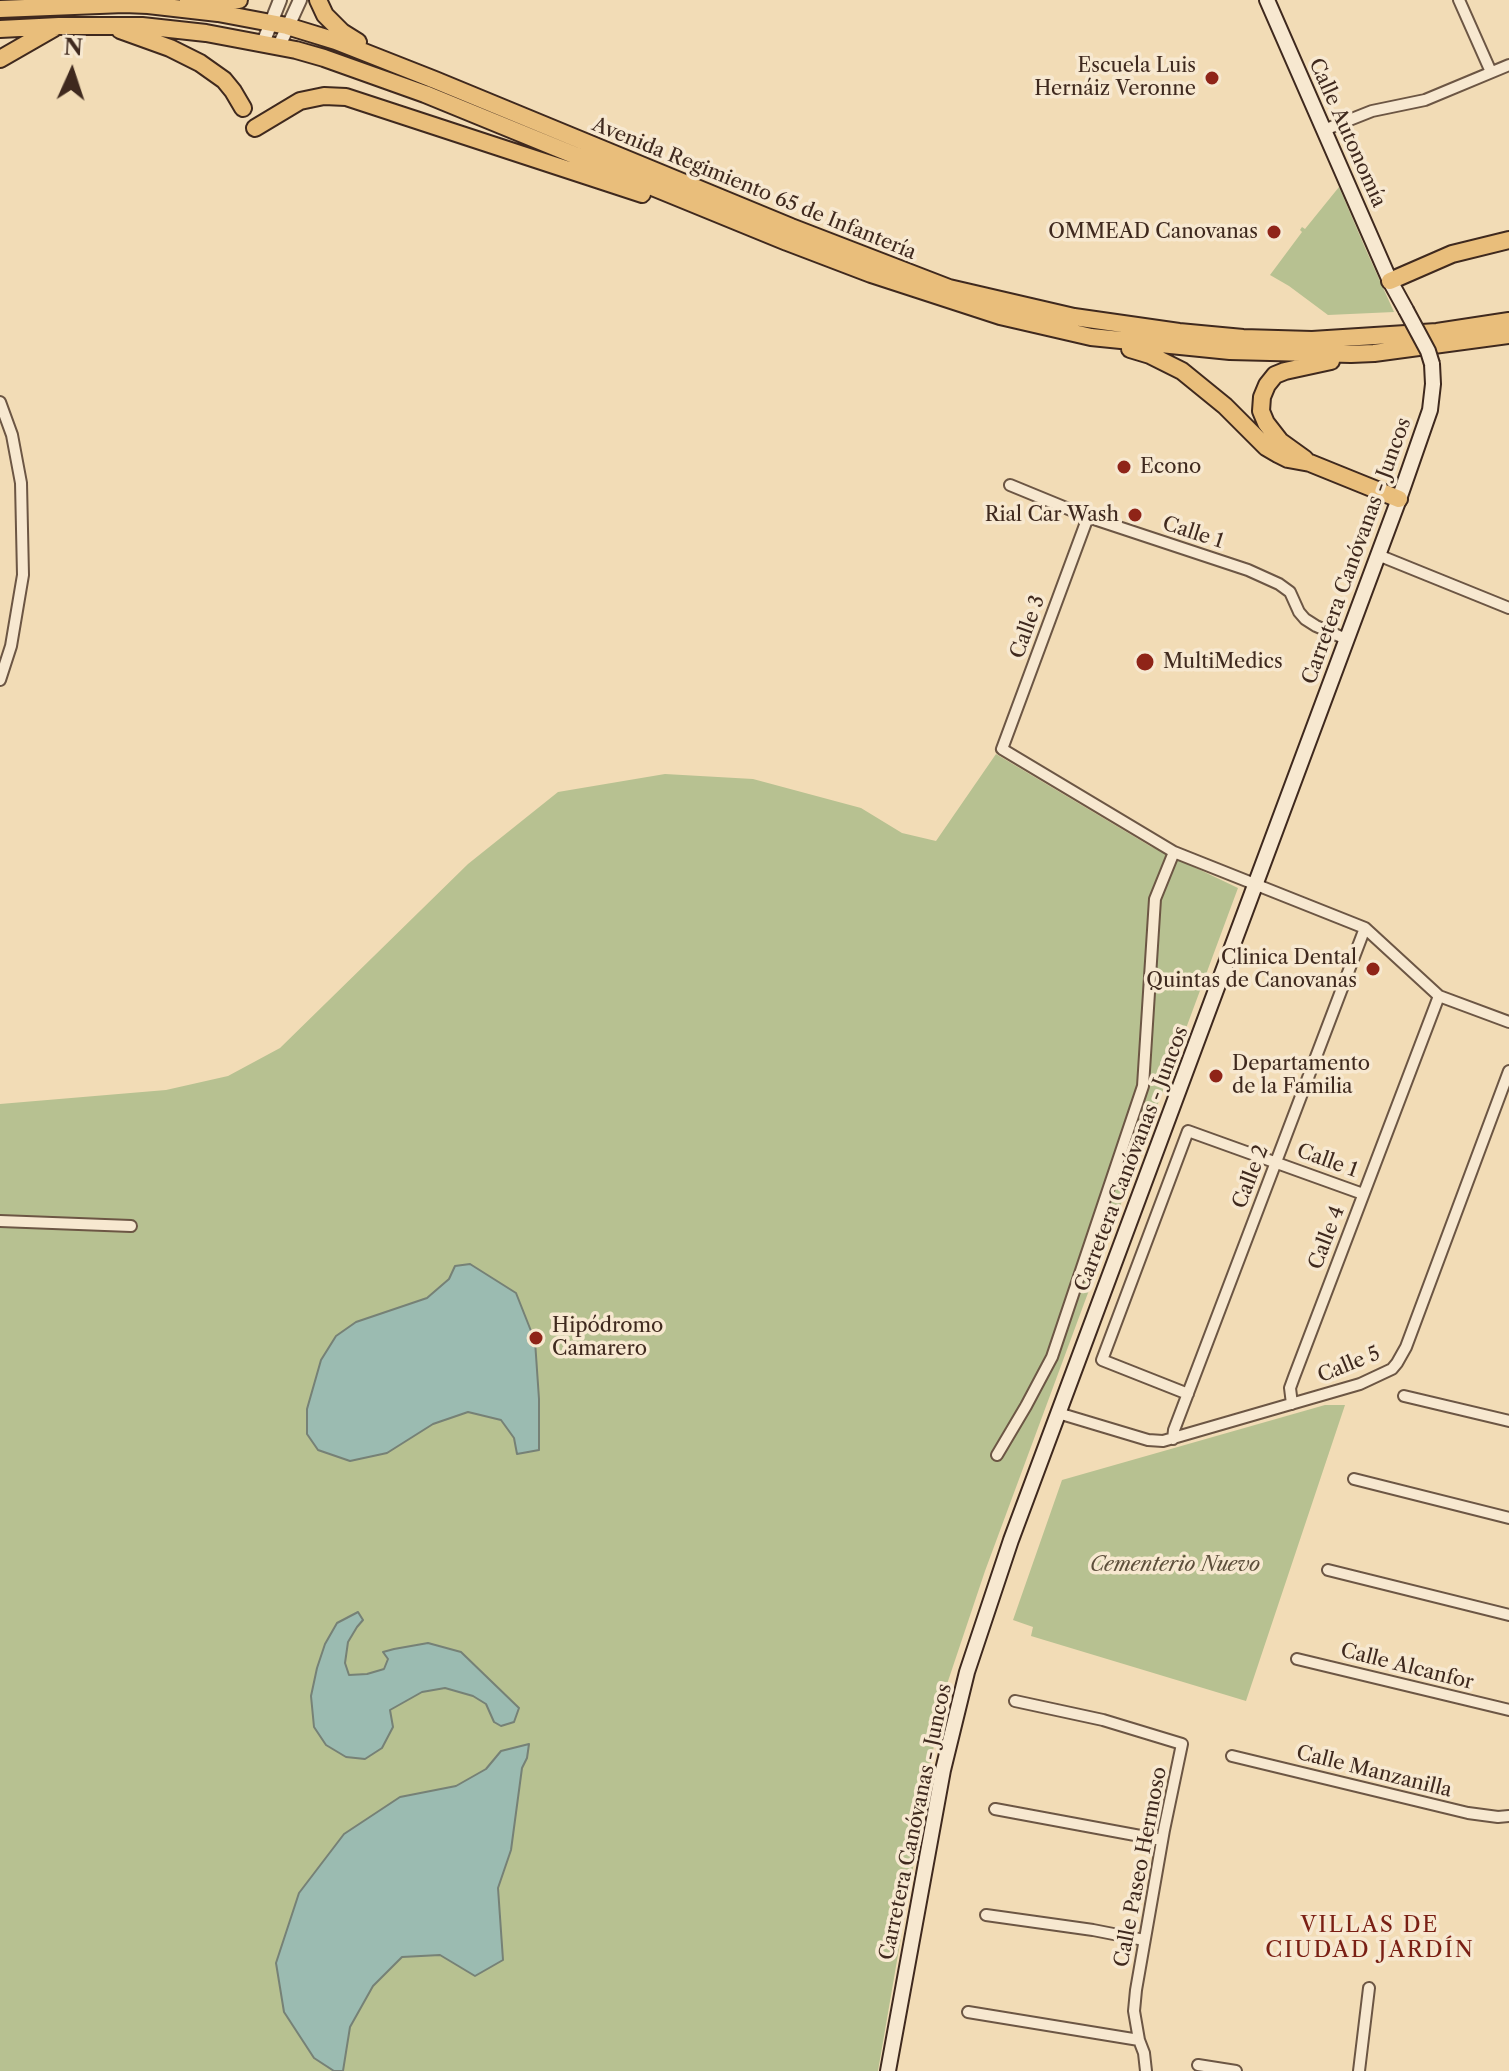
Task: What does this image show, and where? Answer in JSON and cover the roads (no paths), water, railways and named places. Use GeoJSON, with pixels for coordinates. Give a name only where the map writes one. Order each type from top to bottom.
{"type":"FeatureCollection","features":[{"type":"Feature","properties":{"kind":"main road"},"geometry":{"type":"LineString","coordinates":[[148,5],[239,0]]}},
{"type":"Feature","properties":{"kind":"main road"},"geometry":{"type":"LineString","coordinates":[[318,0],[325,15],[342,32],[393,64]]}},
{"type":"Feature","properties":{"kind":"main road","name":"Calle Autonomía"},"geometry":{"type":"LineString","coordinates":[[1267,0],[1390,281]]}},
{"type":"Feature","properties":{"kind":"main road","name":"Avenida Regimiento 65 de Infantería"},"geometry":{"type":"LineString","coordinates":[[0,9],[148,5],[278,24],[336,41],[949,288],[1029,308],[1179,332],[1312,340],[1437,332],[1509,321]]}},
{"type":"Feature","properties":{"kind":"main road"},"geometry":{"type":"LineString","coordinates":[[107,25],[170,48],[200,63],[224,80],[243,108]]}},
{"type":"Feature","properties":{"kind":"main road","name":"Avenida Regimiento 65 de Infantería"},"geometry":{"type":"LineString","coordinates":[[0,29],[133,25],[271,45],[324,58],[425,94],[787,242],[927,294],[1000,316],[1091,337],[1230,351],[1351,354],[1509,335]]}},
{"type":"Feature","properties":{"kind":"main road"},"geometry":{"type":"LineString","coordinates":[[0,59],[59,26]]}},
{"type":"Feature","properties":{"kind":"main road"},"geometry":{"type":"LineString","coordinates":[[255,128],[300,101],[324,96],[346,97],[666,202],[721,215]]}},
{"type":"Feature","properties":{"kind":"main road"},"geometry":{"type":"LineString","coordinates":[[1390,281],[1452,254],[1509,240]]}},
{"type":"Feature","properties":{"kind":"main road","name":"Carretera Canóvanas - Juncos"},"geometry":{"type":"LineString","coordinates":[[888,2071],[943,1770],[964,1686],[1011,1540],[1430,410],[1433,384],[1428,351],[1390,281]]}},
{"type":"Feature","properties":{"kind":"main road"},"geometry":{"type":"LineString","coordinates":[[1091,337],[1105,344],[1150,355],[1182,371],[1225,406],[1266,447],[1288,459],[1310,463],[1399,499]]}},
{"type":"Feature","properties":{"kind":"main road"},"geometry":{"type":"LineString","coordinates":[[1310,463],[1280,441],[1266,423],[1261,411],[1262,397],[1275,375],[1335,361],[1351,354]]}},
{"type":"Feature","properties":{"kind":"street"},"geometry":{"type":"LineString","coordinates":[[271,45],[278,24],[280,0]]}},
{"type":"Feature","properties":{"kind":"street"},"geometry":{"type":"LineString","coordinates":[[278,24],[300,0]]}},
{"type":"Feature","properties":{"kind":"street"},"geometry":{"type":"LineString","coordinates":[[1459,0],[1491,72]]}},
{"type":"Feature","properties":{"kind":"street"},"geometry":{"type":"LineString","coordinates":[[1324,130],[1372,111],[1425,100],[1509,65]]}},
{"type":"Feature","properties":{"kind":"street"},"geometry":{"type":"LineString","coordinates":[[0,402],[12,435],[21,483],[23,575],[11,646],[0,680]]}},
{"type":"Feature","properties":{"kind":"street","name":"Calle 1"},"geometry":{"type":"LineString","coordinates":[[1010,485],[1088,517],[1248,570],[1279,584],[1290,592],[1305,619],[1346,639]]}},
{"type":"Feature","properties":{"kind":"street","name":"Calle 3"},"geometry":{"type":"LineString","coordinates":[[1088,517],[1002,749],[1174,852]]}},
{"type":"Feature","properties":{"kind":"street"},"geometry":{"type":"LineString","coordinates":[[1378,555],[1509,608]]}},
{"type":"Feature","properties":{"kind":"street"},"geometry":{"type":"LineString","coordinates":[[997,1455],[1052,1357],[1143,1086],[1155,899],[1174,852],[1365,928],[1439,996],[1509,1022]]}},
{"type":"Feature","properties":{"kind":"street","name":"Calle 2"},"geometry":{"type":"LineString","coordinates":[[1173,1439],[1365,928]]}},
{"type":"Feature","properties":{"kind":"street","name":"Calle 4"},"geometry":{"type":"LineString","coordinates":[[1292,1404],[1290,1388],[1439,996]]}},
{"type":"Feature","properties":{"kind":"street","name":"Calle 5"},"geometry":{"type":"LineString","coordinates":[[1058,1413],[1148,1440],[1163,1441],[1360,1384],[1381,1375],[1397,1363],[1406,1347],[1509,1071]]}},
{"type":"Feature","properties":{"kind":"street","name":"Calle 1"},"geometry":{"type":"LineString","coordinates":[[1188,1394],[1102,1360],[1188,1131],[1363,1194]]}},
{"type":"Feature","properties":{"kind":"street"},"geometry":{"type":"LineString","coordinates":[[0,1221],[131,1226]]}},
{"type":"Feature","properties":{"kind":"street"},"geometry":{"type":"LineString","coordinates":[[1404,1396],[1509,1421]]}},
{"type":"Feature","properties":{"kind":"street"},"geometry":{"type":"LineString","coordinates":[[1354,1479],[1509,1518]]}},
{"type":"Feature","properties":{"kind":"street"},"geometry":{"type":"LineString","coordinates":[[1328,1570],[1509,1615]]}},
{"type":"Feature","properties":{"kind":"street","name":"Calle Alcanfor"},"geometry":{"type":"LineString","coordinates":[[1297,1659],[1509,1710]]}},
{"type":"Feature","properties":{"kind":"street","name":"Calle Paseo Hermoso"},"geometry":{"type":"LineString","coordinates":[[1015,1701],[1103,1720],[1182,1744],[1144,1940],[1134,2011],[1146,2071]]}},
{"type":"Feature","properties":{"kind":"street","name":"Calle Manzanilla"},"geometry":{"type":"LineString","coordinates":[[1232,1756],[1468,1813],[1509,1816]]}},
{"type":"Feature","properties":{"kind":"street"},"geometry":{"type":"LineString","coordinates":[[995,1809],[1162,1840]]}},
{"type":"Feature","properties":{"kind":"street"},"geometry":{"type":"LineString","coordinates":[[986,1915],[1144,1940]]}},
{"type":"Feature","properties":{"kind":"street"},"geometry":{"type":"LineString","coordinates":[[1359,2071],[1369,1988]]}},
{"type":"Feature","properties":{"kind":"street"},"geometry":{"type":"LineString","coordinates":[[968,2012],[1139,2040]]}},
{"type":"Feature","properties":{"kind":"street"},"geometry":{"type":"LineString","coordinates":[[1198,2065],[1236,2071]]}},
{"type":"Feature","properties":{"kind":"water"},"geometry":{"type":"Polygon","coordinates":[[[470,1264],[516,1293],[535,1341],[539,1450],[517,1454],[514,1438],[501,1420],[468,1412],[433,1424],[387,1453],[350,1461],[318,1450],[307,1434],[307,1409],[321,1360],[336,1336],[356,1322],[427,1298],[449,1279],[455,1266],[470,1264]]]}},
{"type":"Feature","properties":{"kind":"water"},"geometry":{"type":"Polygon","coordinates":[[[358,1612],[363,1620],[348,1642],[345,1663],[349,1675],[384,1669],[388,1659],[383,1652],[394,1649],[428,1643],[461,1652],[519,1708],[514,1722],[501,1726],[494,1722],[486,1704],[473,1696],[445,1688],[422,1692],[390,1710],[393,1727],[382,1748],[365,1759],[346,1757],[326,1745],[314,1727],[311,1696],[317,1668],[325,1644],[337,1623],[358,1612]]]}},
{"type":"Feature","properties":{"kind":"water"},"geometry":{"type":"Polygon","coordinates":[[[529,1744],[522,1768],[511,1850],[498,1888],[503,1960],[475,1976],[440,1955],[402,1957],[373,1986],[350,2027],[343,2071],[334,2071],[314,2058],[284,2012],[276,1963],[299,1893],[344,1834],[400,1797],[456,1786],[486,1769],[501,1751],[529,1744]]]}},
{"type":"Feature","properties":{"kind":"place","name":"Escuela Luis Hernáiz Veronne"},"geometry":{"type":"Point","coordinates":[1212,78]}},
{"type":"Feature","properties":{"kind":"place","name":"OMMEAD Canovanas"},"geometry":{"type":"Point","coordinates":[1274,232]}},
{"type":"Feature","properties":{"kind":"place","name":"Econo"},"geometry":{"type":"Point","coordinates":[1124,467]}},
{"type":"Feature","properties":{"kind":"place","name":"Rial Car Wash"},"geometry":{"type":"Point","coordinates":[1135,515]}},
{"type":"Feature","properties":{"kind":"place","name":"MultiMedics"},"geometry":{"type":"Point","coordinates":[1145,662]}},
{"type":"Feature","properties":{"kind":"place","name":"Clinica Dental Quintas de Canovanas"},"geometry":{"type":"Point","coordinates":[1373,969]}},
{"type":"Feature","properties":{"kind":"place","name":"Departamento de la Familia"},"geometry":{"type":"Point","coordinates":[1216,1076]}},
{"type":"Feature","properties":{"kind":"place","name":"Hipódromo Camarero"},"geometry":{"type":"Point","coordinates":[536,1338]}},
{"type":"Feature","properties":{"kind":"district","name":"VILLAS DE CIUDAD JARDÍN"},"geometry":{"type":"Point","coordinates":[1370,1938]}},
{"type":"Feature","properties":{"kind":"park label","name":"Cementerio Nuevo"},"geometry":{"type":"Point","coordinates":[1175,1565]}}]}
